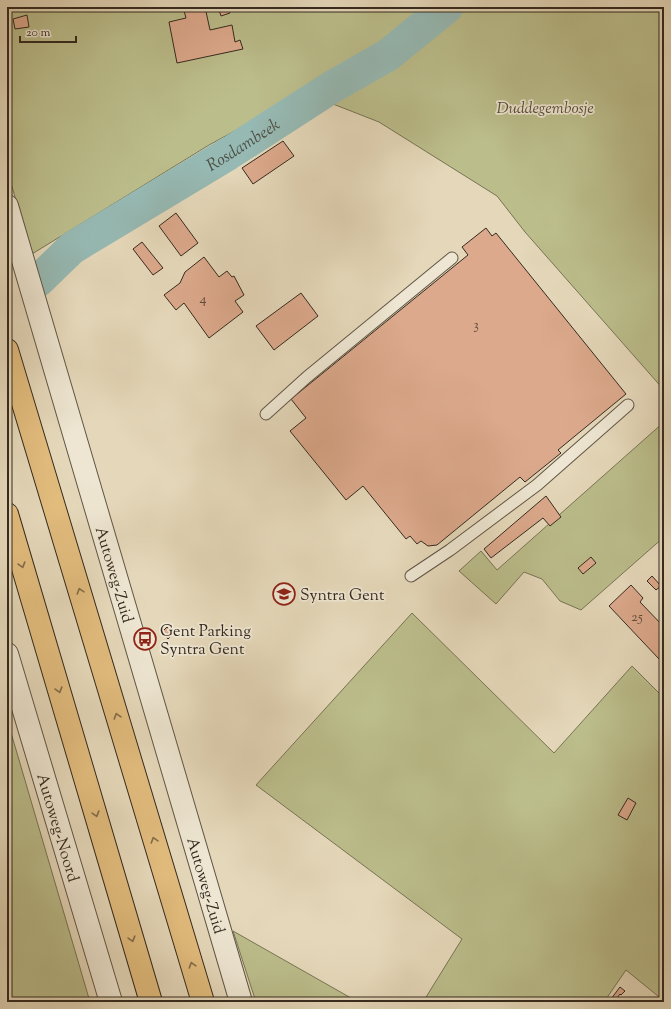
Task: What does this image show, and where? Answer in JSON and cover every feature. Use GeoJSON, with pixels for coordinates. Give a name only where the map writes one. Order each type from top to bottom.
{"type":"FeatureCollection","features":[{"type":"Feature","properties":{"kind":"highway"},"geometry":{"type":"LineString","coordinates":[[7,350],[203,1002]]}},
{"type":"Feature","properties":{"kind":"highway"},"geometry":{"type":"LineString","coordinates":[[7,514],[151,1002]]}},
{"type":"Feature","properties":{"kind":"street","name":"Autoweg-Zuid"},"geometry":{"type":"LineString","coordinates":[[7,206],[241,1002]]}},
{"type":"Feature","properties":{"kind":"street","name":"Autoweg-Noord"},"geometry":{"type":"LineString","coordinates":[[7,654],[111,1002]]}},
{"type":"Feature","properties":{"kind":"lane"},"geometry":{"type":"LineString","coordinates":[[266,414],[307,377],[452,258]]}},
{"type":"Feature","properties":{"kind":"lane"},"geometry":{"type":"LineString","coordinates":[[411,576],[450,550],[537,485],[628,405]]}},
{"type":"Feature","properties":{"kind":"green space","name":"Duddegembosje"},"geometry":{"type":"Polygon","coordinates":[[[7,7],[664,7],[664,390],[525,232],[497,196],[379,122],[333,104],[291,100],[209,145],[32,254],[7,170],[7,7]]]}},
{"type":"Feature","properties":{"kind":"green space"},"geometry":{"type":"Polygon","coordinates":[[[664,422],[664,537],[581,610],[560,601],[542,579],[524,572],[496,604],[459,571],[481,551],[497,570],[664,422]]]}},
{"type":"Feature","properties":{"kind":"green space"},"geometry":{"type":"Polygon","coordinates":[[[412,613],[554,753],[632,666],[664,698],[664,1001],[626,970],[604,1002],[423,1002],[462,939],[256,785],[412,613]]]}},
{"type":"Feature","properties":{"kind":"green space"},"geometry":{"type":"Polygon","coordinates":[[[7,719],[90,1002],[7,1002],[7,719]]]}},
{"type":"Feature","properties":{"kind":"green space"},"geometry":{"type":"Polygon","coordinates":[[[233,931],[358,1002],[256,1002],[233,931]]]}},
{"type":"Feature","properties":{"kind":"building"},"geometry":{"type":"Polygon","coordinates":[[[183,7],[205,7],[210,30],[232,25],[235,42],[240,40],[243,49],[177,63],[169,22],[186,18],[183,7]]]}},
{"type":"Feature","properties":{"kind":"building"},"geometry":{"type":"Polygon","coordinates":[[[218,7],[228,7],[230,13],[221,16],[218,7]]]}},
{"type":"Feature","properties":{"kind":"building"},"geometry":{"type":"Polygon","coordinates":[[[27,15],[29,27],[15,29],[13,19],[27,15]]]}},
{"type":"Feature","properties":{"kind":"building"},"geometry":{"type":"Polygon","coordinates":[[[283,141],[294,156],[253,184],[242,168],[283,141]]]}},
{"type":"Feature","properties":{"kind":"building"},"geometry":{"type":"Polygon","coordinates":[[[176,213],[198,243],[181,256],[159,226],[176,213]]]}},
{"type":"Feature","properties":{"kind":"building"},"geometry":{"type":"Polygon","coordinates":[[[486,228],[492,236],[496,233],[626,394],[558,450],[561,453],[525,482],[520,477],[437,545],[428,546],[421,541],[417,544],[410,536],[406,539],[363,486],[346,500],[290,431],[306,418],[291,399],[468,255],[462,247],[486,228]]]}},
{"type":"Feature","properties":{"kind":"building"},"geometry":{"type":"Polygon","coordinates":[[[142,242],[163,268],[153,275],[133,249],[142,242]]]}},
{"type":"Feature","properties":{"kind":"building"},"geometry":{"type":"Polygon","coordinates":[[[204,257],[219,277],[227,271],[232,277],[234,276],[244,295],[235,301],[243,312],[209,338],[184,303],[176,310],[164,295],[180,283],[185,272],[204,257]]]}},
{"type":"Feature","properties":{"kind":"building"},"geometry":{"type":"Polygon","coordinates":[[[301,293],[318,316],[274,350],[256,326],[301,293]]]}},
{"type":"Feature","properties":{"kind":"building"},"geometry":{"type":"Polygon","coordinates":[[[546,496],[561,517],[550,526],[543,518],[491,558],[484,549],[546,496]]]}},
{"type":"Feature","properties":{"kind":"building"},"geometry":{"type":"Polygon","coordinates":[[[591,557],[596,563],[583,574],[578,568],[591,557]]]}},
{"type":"Feature","properties":{"kind":"building"},"geometry":{"type":"Polygon","coordinates":[[[652,576],[661,586],[656,590],[647,581],[652,576]]]}},
{"type":"Feature","properties":{"kind":"building"},"geometry":{"type":"Polygon","coordinates":[[[631,585],[643,598],[640,602],[664,627],[664,655],[659,659],[609,606],[631,585]]]}},
{"type":"Feature","properties":{"kind":"building"},"geometry":{"type":"Polygon","coordinates":[[[167,627],[173,634],[168,639],[162,632],[167,627]]]}},
{"type":"Feature","properties":{"kind":"building"},"geometry":{"type":"Polygon","coordinates":[[[628,798],[636,803],[627,820],[618,815],[628,798]]]}},
{"type":"Feature","properties":{"kind":"building"},"geometry":{"type":"Polygon","coordinates":[[[620,987],[625,991],[621,995],[620,994],[614,1002],[611,999],[620,987]]]}},
{"type":"Feature","properties":{"kind":"waterway","name":"Rosdambeek"},"geometry":{"type":"LineString","coordinates":[[38,281],[72,248],[228,154],[332,87],[388,55],[447,7]]}},
{"type":"Feature","properties":{"kind":"place","name":"Syntra Gent"},"geometry":{"type":"Point","coordinates":[284,594]}},
{"type":"Feature","properties":{"kind":"place","name":"Gent Parking Syntra Gent"},"geometry":{"type":"Point","coordinates":[145,639]}}]}
